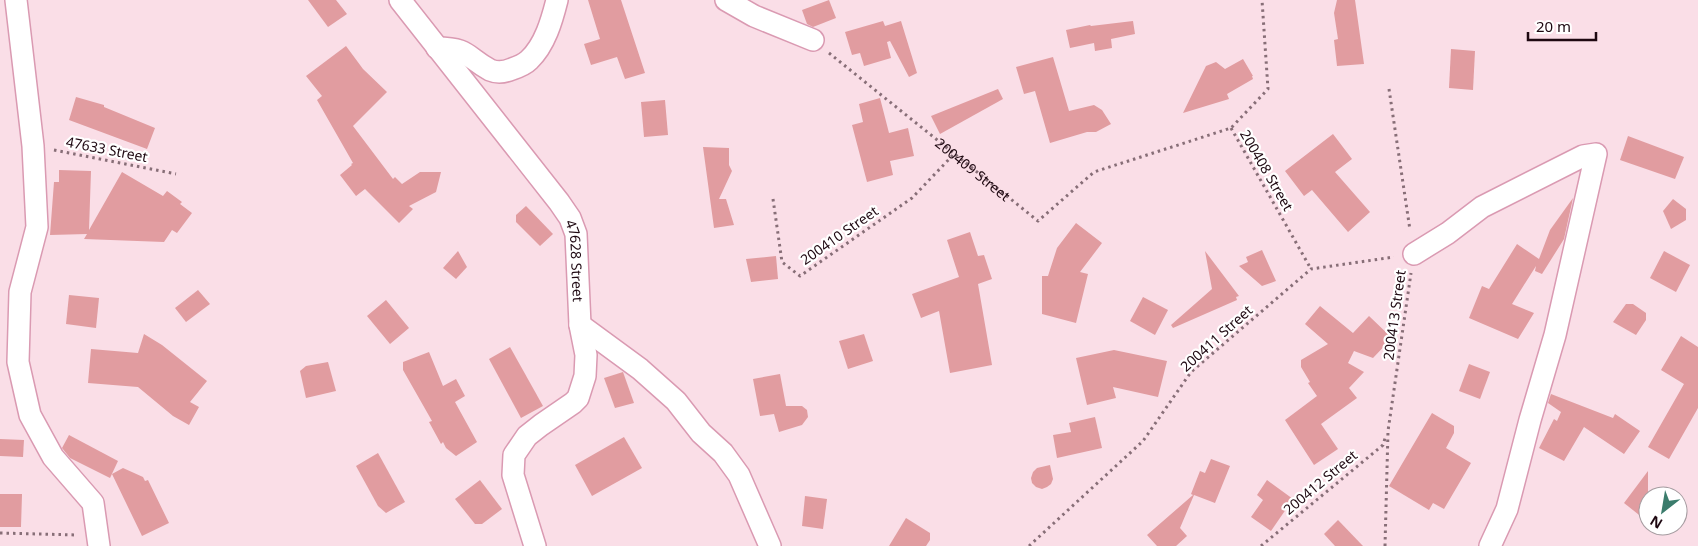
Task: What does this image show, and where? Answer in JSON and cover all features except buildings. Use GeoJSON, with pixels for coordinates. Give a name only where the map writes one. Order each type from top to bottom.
{"type":"FeatureCollection","features":[{"type":"Feature","properties":{"kind":"street"},"geometry":{"type":"LineString","coordinates":[[16,0],[33,146],[37,227],[20,292],[9,362],[30,414],[53,458],[93,503],[99,541]]}},
{"type":"Feature","properties":{"kind":"street","name":"47628 Street"},"geometry":{"type":"LineString","coordinates":[[400,0],[559,202],[570,218],[576,234],[580,325],[586,355],[586,376],[578,398],[528,436],[514,456],[513,475],[535,546]]}},
{"type":"Feature","properties":{"kind":"street"},"geometry":{"type":"LineString","coordinates":[[438,48],[463,51],[491,70],[506,72],[529,60],[540,44],[552,20],[557,0]]}},
{"type":"Feature","properties":{"kind":"street"},"geometry":{"type":"LineString","coordinates":[[726,0],[754,16],[813,40]]}},
{"type":"Feature","properties":{"kind":"street"},"geometry":{"type":"LineString","coordinates":[[1414,254],[1448,233],[1482,207],[1584,156],[1596,154],[1555,335],[1507,509],[1490,546]]}},
{"type":"Feature","properties":{"kind":"street"},"geometry":{"type":"LineString","coordinates":[[580,325],[640,369],[676,401],[701,433],[723,453],[739,475],[770,546]]}},
{"type":"Feature","properties":{"kind":"path","name":"200408 Street"},"geometry":{"type":"LineString","coordinates":[[1262,0],[1268,89],[1230,128],[1311,269]]}},
{"type":"Feature","properties":{"kind":"path","name":"200409 Street"},"geometry":{"type":"LineString","coordinates":[[813,40],[1038,221],[1094,172],[1230,128]]}},
{"type":"Feature","properties":{"kind":"path","name":"200413 Street"},"geometry":{"type":"LineString","coordinates":[[1385,546],[1388,431],[1414,254],[1389,89]]}},
{"type":"Feature","properties":{"kind":"path","name":"47633 Street"},"geometry":{"type":"LineString","coordinates":[[33,146],[176,174]]}},
{"type":"Feature","properties":{"kind":"path","name":"200410 Street"},"geometry":{"type":"LineString","coordinates":[[773,199],[782,262],[800,276],[912,198],[954,154]]}},
{"type":"Feature","properties":{"kind":"path"},"geometry":{"type":"LineString","coordinates":[[1311,269],[1414,254]]}},
{"type":"Feature","properties":{"kind":"path","name":"200411 Street"},"geometry":{"type":"LineString","coordinates":[[1029,546],[1143,441],[1191,372],[1311,269]]}},
{"type":"Feature","properties":{"kind":"path","name":"200412 Street"},"geometry":{"type":"LineString","coordinates":[[1261,546],[1383,445],[1388,431]]}},
{"type":"Feature","properties":{"kind":"path"},"geometry":{"type":"LineString","coordinates":[[0,533],[99,541]]}}]}
